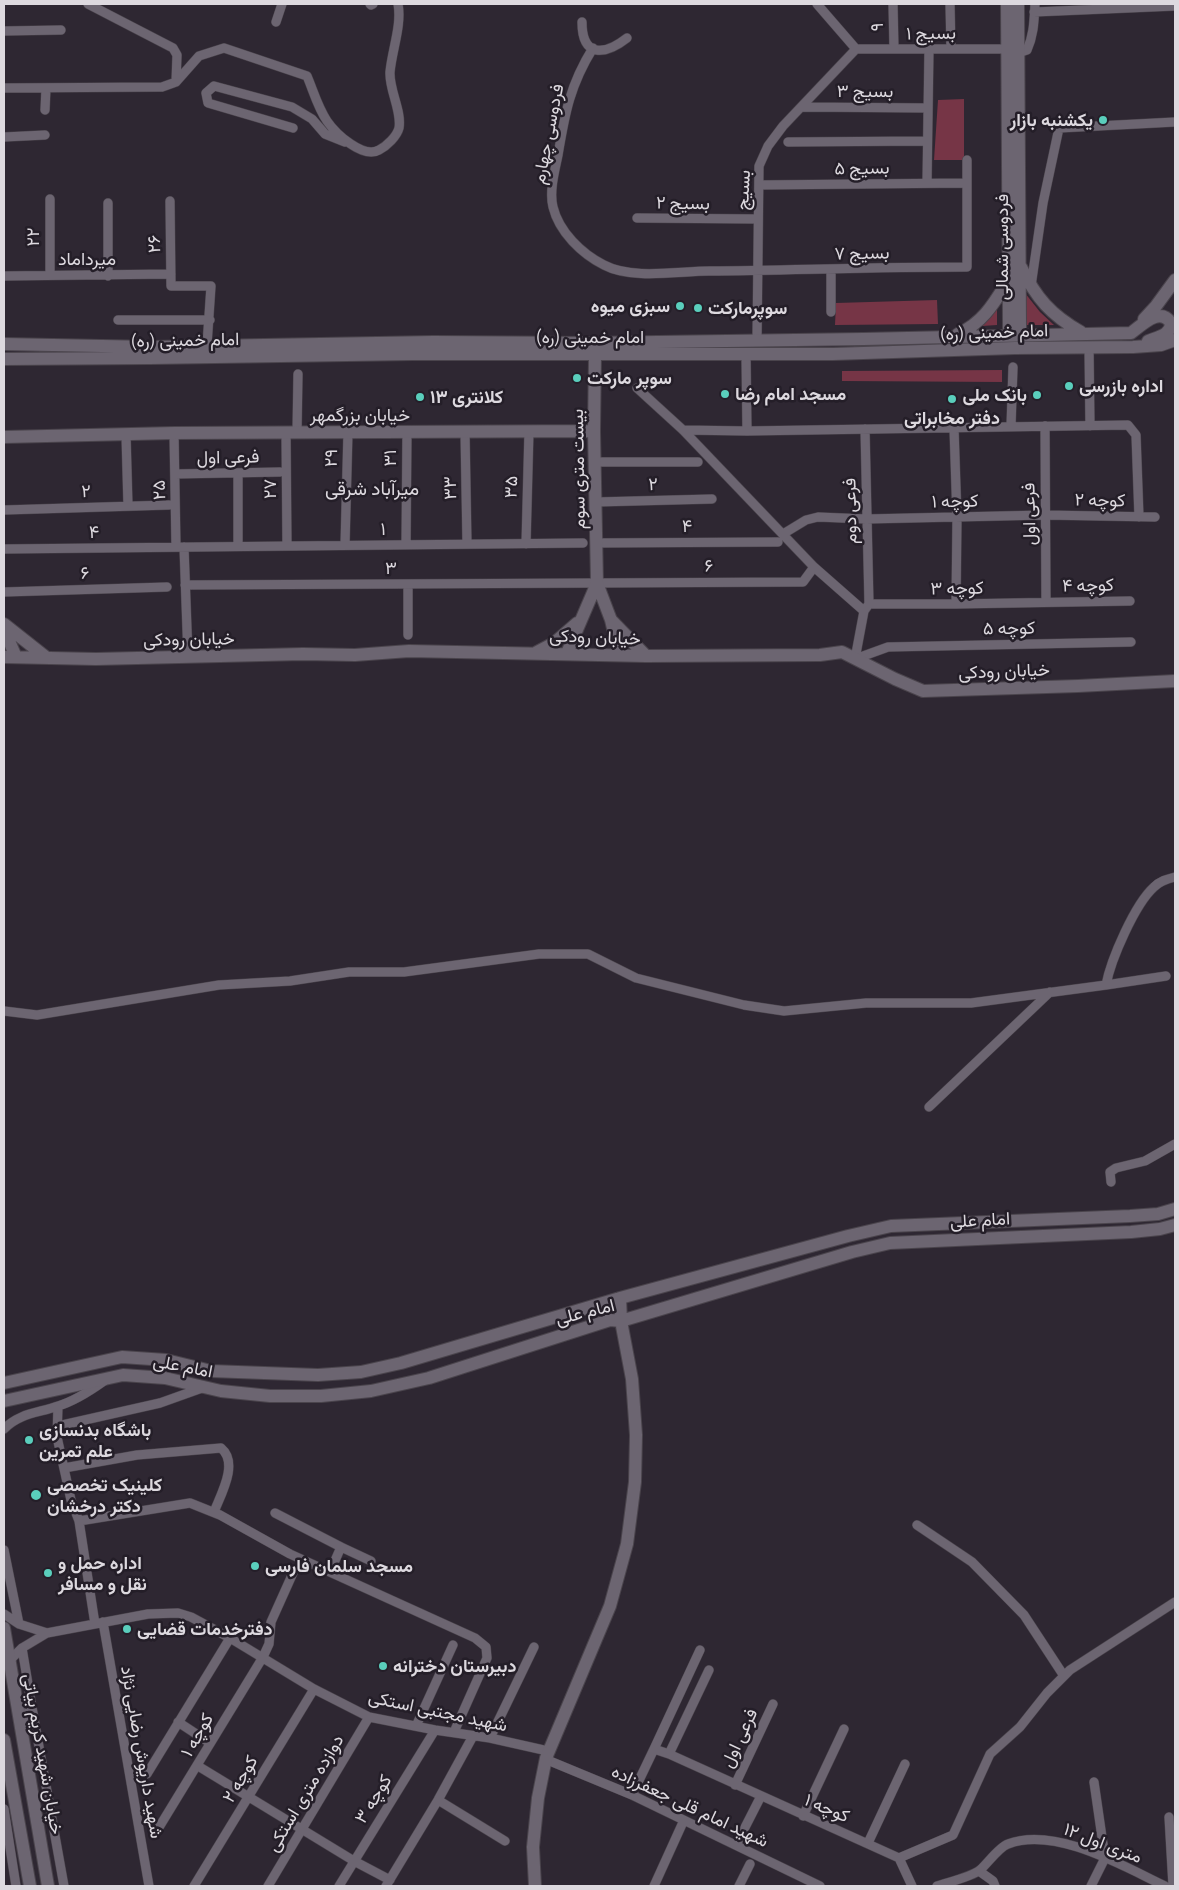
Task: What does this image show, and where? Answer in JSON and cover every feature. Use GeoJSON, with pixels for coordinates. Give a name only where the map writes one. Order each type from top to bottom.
{"type":"FeatureCollection","features":[{"type":"Feature","properties":{"kind":"main road","name":"فردوسی شمالی"},"geometry":{"type":"LineString","coordinates":[[1007,4],[1012,51],[1019,262],[1020,328],[1015,342]]}},
{"type":"Feature","properties":{"kind":"main road","name":"فردوسی شمالی"},"geometry":{"type":"LineString","coordinates":[[1015,342],[1009,328],[1009,279],[1012,51],[1018,4]]}},
{"type":"Feature","properties":{"kind":"main road"},"geometry":{"type":"LineString","coordinates":[[1019,262],[1031,288],[1046,307],[1066,324],[1083,333]]}},
{"type":"Feature","properties":{"kind":"main road"},"geometry":{"type":"LineString","coordinates":[[953,336],[979,322],[996,301],[1009,279]]}},
{"type":"Feature","properties":{"kind":"main road"},"geometry":{"type":"LineString","coordinates":[[1131,333],[1156,306],[1175,280]]}},
{"type":"Feature","properties":{"kind":"main road"},"geometry":{"type":"LineString","coordinates":[[1131,333],[1153,317],[1160,315],[1171,323],[1168,333],[1133,347]]}},
{"type":"Feature","properties":{"kind":"main road"},"geometry":{"type":"LineString","coordinates":[[1061,347],[1054,346],[1049,342],[1053,337],[1063,333]]}},
{"type":"Feature","properties":{"kind":"main road","name":"امام خمینی (ره)"},"geometry":{"type":"LineString","coordinates":[[4,359],[151,353],[833,354],[1015,342],[1063,333],[1131,333]]}},
{"type":"Feature","properties":{"kind":"main road","name":"امام خمینی (ره)"},"geometry":{"type":"LineString","coordinates":[[4,344],[151,353],[208,345],[433,342],[863,339],[953,336],[1089,348],[1161,345],[1175,340]]}},
{"type":"Feature","properties":{"kind":"main road"},"geometry":{"type":"LineString","coordinates":[[1161,345],[1175,348]]}},
{"type":"Feature","properties":{"kind":"main road","name":"بیست متری سوم"},"geometry":{"type":"LineString","coordinates":[[595,354],[594,431],[598,584],[611,620],[619,654]]}},
{"type":"Feature","properties":{"kind":"main road","name":"خیابان بزرگمهر"},"geometry":{"type":"LineString","coordinates":[[4,437],[174,433],[594,431]]}},
{"type":"Feature","properties":{"kind":"main road","name":"بیست متری سوم"},"geometry":{"type":"LineString","coordinates":[[567,653],[598,584]]}},
{"type":"Feature","properties":{"kind":"main road"},"geometry":{"type":"LineString","coordinates":[[536,653],[560,639],[581,620]]}},
{"type":"Feature","properties":{"kind":"main road"},"geometry":{"type":"LineString","coordinates":[[611,620],[646,656]]}},
{"type":"Feature","properties":{"kind":"main road"},"geometry":{"type":"LineString","coordinates":[[4,624],[48,658]]}},
{"type":"Feature","properties":{"kind":"main road"},"geometry":{"type":"LineString","coordinates":[[4,629],[10,657]]}},
{"type":"Feature","properties":{"kind":"main road","name":"خیابان رودکی"},"geometry":{"type":"LineString","coordinates":[[10,657],[355,655],[409,651],[646,656],[820,655],[842,652],[923,691],[1175,681]]}},
{"type":"Feature","properties":{"kind":"main road","name":"امام علی"},"geometry":{"type":"LineString","coordinates":[[4,1383],[122,1357],[166,1360],[211,1371],[318,1375],[361,1372],[401,1363],[620,1298],[848,1236],[888,1227],[935,1223],[1130,1216],[1158,1214],[1175,1209]]}},
{"type":"Feature","properties":{"kind":"main road","name":"امام علی"},"geometry":{"type":"LineString","coordinates":[[4,1401],[123,1375],[164,1378],[202,1388],[270,1396],[321,1396],[371,1391],[429,1378],[610,1320],[621,1322],[852,1252],[890,1243],[1131,1232],[1160,1229],[1175,1225]]}},
{"type":"Feature","properties":{"kind":"main road"},"geometry":{"type":"LineString","coordinates":[[888,1227],[890,1243]]}},
{"type":"Feature","properties":{"kind":"main road"},"geometry":{"type":"LineString","coordinates":[[535,1886],[533,1847],[538,1798],[547,1755],[610,1606],[627,1544],[635,1482],[636,1435],[632,1379],[621,1322],[620,1298]]}},
{"type":"Feature","properties":{"kind":"main road"},"geometry":{"type":"LineString","coordinates":[[122,1357],[123,1375]]}},
{"type":"Feature","properties":{"kind":"main road","name":"خیابان شهید کریم بیاتی"},"geometry":{"type":"LineString","coordinates":[[4,1628],[48,1886]]}},
{"type":"Feature","properties":{"kind":"main road","name":"خیابان شهید کریم بیاتی"},"geometry":{"type":"LineString","coordinates":[[4,1740],[30,1886]]}},
{"type":"Feature","properties":{"kind":"main road"},"geometry":{"type":"LineString","coordinates":[[4,1774],[12,1787]]}},
{"type":"Feature","properties":{"kind":"main road"},"geometry":{"type":"LineString","coordinates":[[27,1870],[45,1865]]}},
{"type":"Feature","properties":{"kind":"street"},"geometry":{"type":"LineString","coordinates":[[88,4],[105,7],[173,48],[177,55],[176,82]]}},
{"type":"Feature","properties":{"kind":"street"},"geometry":{"type":"LineString","coordinates":[[276,22],[282,4]]}},
{"type":"Feature","properties":{"kind":"street"},"geometry":{"type":"LineString","coordinates":[[293,128],[208,103],[206,92],[214,86],[292,107],[312,119],[325,134],[367,153],[374,153],[384,148],[399,129],[390,77],[398,4]]}},
{"type":"Feature","properties":{"kind":"street"},"geometry":{"type":"LineString","coordinates":[[817,4],[856,49]]}},
{"type":"Feature","properties":{"kind":"street","name":"۹"},"geometry":{"type":"LineString","coordinates":[[893,4],[894,49]]}},
{"type":"Feature","properties":{"kind":"street"},"geometry":{"type":"LineString","coordinates":[[950,4],[951,49]]}},
{"type":"Feature","properties":{"kind":"street"},"geometry":{"type":"LineString","coordinates":[[1012,51],[1027,50],[1034,30],[1034,8],[1175,6]]}},
{"type":"Feature","properties":{"kind":"street"},"geometry":{"type":"LineString","coordinates":[[582,22],[584,40],[593,48],[603,51],[609,50],[626,38]]}},
{"type":"Feature","properties":{"kind":"street"},"geometry":{"type":"LineString","coordinates":[[4,31],[61,30]]}},
{"type":"Feature","properties":{"kind":"street"},"geometry":{"type":"LineString","coordinates":[[4,88],[162,87],[176,82],[199,56],[224,48],[307,76],[326,120],[352,145]]}},
{"type":"Feature","properties":{"kind":"street","name":"فردوسی چهارم"},"geometry":{"type":"LineString","coordinates":[[593,48],[580,69],[570,94],[561,136],[554,178],[552,206],[560,225],[588,255],[605,266],[619,271],[672,273],[758,271]]}},
{"type":"Feature","properties":{"kind":"street","name":"بسیج ۱"},"geometry":{"type":"LineString","coordinates":[[856,49],[1012,51]]}},
{"type":"Feature","properties":{"kind":"street","name":"بسیج"},"geometry":{"type":"LineString","coordinates":[[757,340],[759,166],[768,146],[783,126],[856,49]]}},
{"type":"Feature","properties":{"kind":"street"},"geometry":{"type":"LineString","coordinates":[[927,183],[929,49]]}},
{"type":"Feature","properties":{"kind":"street"},"geometry":{"type":"LineString","coordinates":[[45,110],[46,88]]}},
{"type":"Feature","properties":{"kind":"street","name":"بسیج ۳"},"geometry":{"type":"LineString","coordinates":[[802,107],[928,108]]}},
{"type":"Feature","properties":{"kind":"street"},"geometry":{"type":"LineString","coordinates":[[1031,288],[1043,203],[1059,128],[1175,122]]}},
{"type":"Feature","properties":{"kind":"street"},"geometry":{"type":"LineString","coordinates":[[4,137],[45,135]]}},
{"type":"Feature","properties":{"kind":"street"},"geometry":{"type":"LineString","coordinates":[[788,142],[927,141]]}},
{"type":"Feature","properties":{"kind":"street"},"geometry":{"type":"LineString","coordinates":[[966,183],[967,160]]}},
{"type":"Feature","properties":{"kind":"street","name":"بسیج ۷"},"geometry":{"type":"LineString","coordinates":[[758,271],[967,267],[966,183]]}},
{"type":"Feature","properties":{"kind":"street","name":"بسیج ۵"},"geometry":{"type":"LineString","coordinates":[[759,185],[966,183]]}},
{"type":"Feature","properties":{"kind":"street","name":"۲۲"},"geometry":{"type":"LineString","coordinates":[[50,199],[50,275]]}},
{"type":"Feature","properties":{"kind":"street","name":"۲۶"},"geometry":{"type":"LineString","coordinates":[[170,201],[171,286],[211,286],[210,320]]}},
{"type":"Feature","properties":{"kind":"street"},"geometry":{"type":"LineString","coordinates":[[108,203],[108,276]]}},
{"type":"Feature","properties":{"kind":"street","name":"بسیج ۲"},"geometry":{"type":"LineString","coordinates":[[638,218],[758,220]]}},
{"type":"Feature","properties":{"kind":"street"},"geometry":{"type":"LineString","coordinates":[[831,312],[832,269]]}},
{"type":"Feature","properties":{"kind":"street","name":"میرداماد"},"geometry":{"type":"LineString","coordinates":[[4,276],[171,274]]}},
{"type":"Feature","properties":{"kind":"street"},"geometry":{"type":"LineString","coordinates":[[118,320],[210,320],[208,345]]}},
{"type":"Feature","properties":{"kind":"street"},"geometry":{"type":"LineString","coordinates":[[1089,348],[1090,426]]}},
{"type":"Feature","properties":{"kind":"street"},"geometry":{"type":"LineString","coordinates":[[746,355],[747,431]]}},
{"type":"Feature","properties":{"kind":"street"},"geometry":{"type":"LineString","coordinates":[[1011,426],[1013,367]]}},
{"type":"Feature","properties":{"kind":"street","name":"۲۷"},"geometry":{"type":"LineString","coordinates":[[287,546],[292,432],[298,374]]}},
{"type":"Feature","properties":{"kind":"street"},"geometry":{"type":"LineString","coordinates":[[637,388],[683,430],[780,538],[866,607]]}},
{"type":"Feature","properties":{"kind":"street"},"geometry":{"type":"LineString","coordinates":[[683,430],[747,431],[1128,425],[1136,435],[1139,517]]}},
{"type":"Feature","properties":{"kind":"street","name":"فرعی اول"},"geometry":{"type":"LineString","coordinates":[[1044,426],[1046,602]]}},
{"type":"Feature","properties":{"kind":"street"},"geometry":{"type":"LineString","coordinates":[[954,428],[957,518],[956,604]]}},
{"type":"Feature","properties":{"kind":"street","name":"فرعی دوم"},"geometry":{"type":"LineString","coordinates":[[855,658],[866,607],[867,592],[865,429]]}},
{"type":"Feature","properties":{"kind":"street","name":"۲۹"},"geometry":{"type":"LineString","coordinates":[[345,545],[348,432]]}},
{"type":"Feature","properties":{"kind":"street","name":"۳۱"},"geometry":{"type":"LineString","coordinates":[[406,545],[407,432]]}},
{"type":"Feature","properties":{"kind":"street","name":"۳۳"},"geometry":{"type":"LineString","coordinates":[[465,432],[467,544]]}},
{"type":"Feature","properties":{"kind":"street","name":"۳۵"},"geometry":{"type":"LineString","coordinates":[[526,544],[529,432]]}},
{"type":"Feature","properties":{"kind":"street","name":"۲۵"},"geometry":{"type":"LineString","coordinates":[[174,433],[175,474],[180,547],[185,585],[188,657]]}},
{"type":"Feature","properties":{"kind":"street"},"geometry":{"type":"LineString","coordinates":[[126,435],[128,506]]}},
{"type":"Feature","properties":{"kind":"street"},"geometry":{"type":"LineString","coordinates":[[595,462],[698,462]]}},
{"type":"Feature","properties":{"kind":"street","name":"فرعی اول"},"geometry":{"type":"LineString","coordinates":[[175,474],[280,472]]}},
{"type":"Feature","properties":{"kind":"street"},"geometry":{"type":"LineString","coordinates":[[238,474],[238,546]]}},
{"type":"Feature","properties":{"kind":"street","name":"۲"},"geometry":{"type":"LineString","coordinates":[[596,502],[712,499]]}},
{"type":"Feature","properties":{"kind":"street","name":"۲"},"geometry":{"type":"LineString","coordinates":[[4,510],[169,506]]}},
{"type":"Feature","properties":{"kind":"street","name":"کوچه ۲"},"geometry":{"type":"LineString","coordinates":[[1045,515],[1155,517]]}},
{"type":"Feature","properties":{"kind":"street","name":"کوچه ۱"},"geometry":{"type":"LineString","coordinates":[[866,519],[1045,515]]}},
{"type":"Feature","properties":{"kind":"street"},"geometry":{"type":"LineString","coordinates":[[780,538],[806,520],[818,517],[866,519]]}},
{"type":"Feature","properties":{"kind":"street","name":"۴"},"geometry":{"type":"LineString","coordinates":[[596,543],[780,538]]}},
{"type":"Feature","properties":{"kind":"street","name":"۱"},"geometry":{"type":"LineString","coordinates":[[180,547],[583,543]]}},
{"type":"Feature","properties":{"kind":"street","name":"۴"},"geometry":{"type":"LineString","coordinates":[[4,549],[180,547]]}},
{"type":"Feature","properties":{"kind":"street","name":"۶"},"geometry":{"type":"LineString","coordinates":[[598,584],[803,582],[814,567]]}},
{"type":"Feature","properties":{"kind":"street"},"geometry":{"type":"LineString","coordinates":[[408,584],[408,635]]}},
{"type":"Feature","properties":{"kind":"street","name":"۳"},"geometry":{"type":"LineString","coordinates":[[185,585],[598,584]]}},
{"type":"Feature","properties":{"kind":"street","name":"۶"},"geometry":{"type":"LineString","coordinates":[[4,592],[167,587]]}},
{"type":"Feature","properties":{"kind":"street","name":"کوچه ۴"},"geometry":{"type":"LineString","coordinates":[[1046,602],[1130,601]]}},
{"type":"Feature","properties":{"kind":"street","name":"کوچه ۳"},"geometry":{"type":"LineString","coordinates":[[866,607],[1046,602]]}},
{"type":"Feature","properties":{"kind":"street","name":"کوچه ۵"},"geometry":{"type":"LineString","coordinates":[[855,658],[888,647],[1130,642]]}},
{"type":"Feature","properties":{"kind":"street"},"geometry":{"type":"LineString","coordinates":[[1106,985],[1124,934],[1136,912],[1154,887],[1166,879],[1175,877]]}},
{"type":"Feature","properties":{"kind":"street"},"geometry":{"type":"LineString","coordinates":[[4,1011],[37,1016],[219,985],[290,981],[349,972],[404,972],[539,954],[588,954],[636,978],[744,1005],[784,1011],[866,1003],[970,1003],[1166,976]]}},
{"type":"Feature","properties":{"kind":"street"},"geometry":{"type":"LineString","coordinates":[[929,1108],[1050,992]]}},
{"type":"Feature","properties":{"kind":"street"},"geometry":{"type":"LineString","coordinates":[[1111,1182],[1110,1172],[1116,1168],[1145,1161],[1175,1144]]}},
{"type":"Feature","properties":{"kind":"street"},"geometry":{"type":"LineString","coordinates":[[4,1429],[21,1416],[58,1406],[78,1398],[106,1379]]}},
{"type":"Feature","properties":{"kind":"street"},"geometry":{"type":"LineString","coordinates":[[58,1426],[160,1403],[202,1388]]}},
{"type":"Feature","properties":{"kind":"street","name":"شهید داریوش رضایی نژاد"},"geometry":{"type":"LineString","coordinates":[[58,1406],[57,1437],[71,1500],[78,1521],[99,1623],[149,1886]]}},
{"type":"Feature","properties":{"kind":"street"},"geometry":{"type":"LineString","coordinates":[[64,1468],[137,1455],[221,1448],[226,1452],[230,1464],[214,1512]]}},
{"type":"Feature","properties":{"kind":"street"},"geometry":{"type":"LineString","coordinates":[[78,1521],[190,1503],[214,1512],[290,1554],[475,1638],[486,1647],[487,1658],[454,1732]]}},
{"type":"Feature","properties":{"kind":"street"},"geometry":{"type":"LineString","coordinates":[[276,1513],[371,1561]]}},
{"type":"Feature","properties":{"kind":"street"},"geometry":{"type":"LineString","coordinates":[[917,1525],[972,1562],[1024,1615],[1064,1676]]}},
{"type":"Feature","properties":{"kind":"street"},"geometry":{"type":"LineString","coordinates":[[330,1572],[341,1546]]}},
{"type":"Feature","properties":{"kind":"street"},"geometry":{"type":"LineString","coordinates":[[4,1550],[18,1624]]}},
{"type":"Feature","properties":{"kind":"street","name":"کوچه ۱"},"geometry":{"type":"LineString","coordinates":[[158,1829],[263,1657],[269,1644],[271,1622],[293,1573]]}},
{"type":"Feature","properties":{"kind":"street"},"geometry":{"type":"LineString","coordinates":[[912,1886],[899,1858],[953,1835],[990,1754],[1020,1727],[1047,1693],[1070,1670],[1175,1602]]}},
{"type":"Feature","properties":{"kind":"street","name":"شهید مجتبی استکی"},"geometry":{"type":"LineString","coordinates":[[47,1633],[148,1614],[178,1612],[230,1638],[314,1689],[369,1717],[490,1738],[547,1755]]}},
{"type":"Feature","properties":{"kind":"street"},"geometry":{"type":"LineString","coordinates":[[4,1614],[18,1624],[47,1633]]}},
{"type":"Feature","properties":{"kind":"street"},"geometry":{"type":"LineString","coordinates":[[9,1661],[22,1648],[47,1633]]}},
{"type":"Feature","properties":{"kind":"street"},"geometry":{"type":"LineString","coordinates":[[147,1774],[230,1638]]}},
{"type":"Feature","properties":{"kind":"street"},"geometry":{"type":"LineString","coordinates":[[416,1726],[453,1645]]}},
{"type":"Feature","properties":{"kind":"street"},"geometry":{"type":"LineString","coordinates":[[22,1648],[64,1886]]}},
{"type":"Feature","properties":{"kind":"street"},"geometry":{"type":"LineString","coordinates":[[490,1738],[534,1648]]}},
{"type":"Feature","properties":{"kind":"street"},"geometry":{"type":"LineString","coordinates":[[632,1795],[700,1650]]}},
{"type":"Feature","properties":{"kind":"street"},"geometry":{"type":"LineString","coordinates":[[669,1754],[709,1670]]}},
{"type":"Feature","properties":{"kind":"street","name":"کوچه ۲"},"geometry":{"type":"LineString","coordinates":[[194,1886],[314,1689]]}},
{"type":"Feature","properties":{"kind":"street"},"geometry":{"type":"LineString","coordinates":[[22,1733],[31,1702]]}},
{"type":"Feature","properties":{"kind":"street","name":"فرعی اول"},"geometry":{"type":"LineString","coordinates":[[735,1785],[773,1704]]}},
{"type":"Feature","properties":{"kind":"street","name":"دوازده متری استکی"},"geometry":{"type":"LineString","coordinates":[[268,1886],[369,1717]]}},
{"type":"Feature","properties":{"kind":"street"},"geometry":{"type":"LineString","coordinates":[[178,1722],[210,1743]]}},
{"type":"Feature","properties":{"kind":"street"},"geometry":{"type":"LineString","coordinates":[[803,1816],[844,1729]]}},
{"type":"Feature","properties":{"kind":"street","name":"کوچه ۳"},"geometry":{"type":"LineString","coordinates":[[339,1886],[436,1730]]}},
{"type":"Feature","properties":{"kind":"street"},"geometry":{"type":"LineString","coordinates":[[198,1766],[388,1883],[438,1800],[473,1736]]}},
{"type":"Feature","properties":{"kind":"street","name":"کوچه ۱"},"geometry":{"type":"LineString","coordinates":[[654,1749],[669,1754],[899,1858]]}},
{"type":"Feature","properties":{"kind":"street","name":"شهید امام قلی جعفرزاده"},"geometry":{"type":"LineString","coordinates":[[547,1755],[820,1886]]}},
{"type":"Feature","properties":{"kind":"street"},"geometry":{"type":"LineString","coordinates":[[868,1843],[905,1764]]}},
{"type":"Feature","properties":{"kind":"street"},"geometry":{"type":"LineString","coordinates":[[1091,1886],[1105,1858],[1094,1782]]}},
{"type":"Feature","properties":{"kind":"street"},"geometry":{"type":"LineString","coordinates":[[736,1845],[761,1796]]}},
{"type":"Feature","properties":{"kind":"street"},"geometry":{"type":"LineString","coordinates":[[438,1800],[505,1840]]}},
{"type":"Feature","properties":{"kind":"street"},"geometry":{"type":"LineString","coordinates":[[4,1809],[16,1886]]}},
{"type":"Feature","properties":{"kind":"street"},"geometry":{"type":"LineString","coordinates":[[1169,1818],[1173,1886]]}},
{"type":"Feature","properties":{"kind":"street"},"geometry":{"type":"LineString","coordinates":[[654,1886],[684,1820]]}},
{"type":"Feature","properties":{"kind":"street","name":"۱۲ متری اول"},"geometry":{"type":"LineString","coordinates":[[979,1871],[1007,1844],[1030,1840],[1049,1840],[1069,1844],[1105,1858],[1165,1886]]}},
{"type":"Feature","properties":{"kind":"street"},"geometry":{"type":"LineString","coordinates":[[739,1886],[750,1864]]}},
{"type":"Feature","properties":{"kind":"street"},"geometry":{"type":"LineString","coordinates":[[937,1886],[979,1871],[993,1881],[996,1886]]}},
{"type":"Feature","properties":{"kind":"shaded area"},"geometry":{"type":"Polygon","coordinates":[[[964,99],[964,160],[934,160],[938,100],[964,99]]]}},
{"type":"Feature","properties":{"kind":"shaded area"},"geometry":{"type":"Polygon","coordinates":[[[1025,293],[1040,312],[1054,325],[1026,325],[1025,293]]]}},
{"type":"Feature","properties":{"kind":"shaded area"},"geometry":{"type":"Polygon","coordinates":[[[937,300],[938,324],[835,325],[836,303],[937,300]]]}},
{"type":"Feature","properties":{"kind":"shaded area"},"geometry":{"type":"Polygon","coordinates":[[[997,309],[997,325],[982,326],[997,309]]]}},
{"type":"Feature","properties":{"kind":"shaded area"},"geometry":{"type":"Polygon","coordinates":[[[1002,370],[1002,382],[842,381],[842,371],[1002,370]]]}},
{"type":"Feature","properties":{"kind":"place","name":"یکشنبه بازار"},"geometry":{"type":"Point","coordinates":[1103,120]}},
{"type":"Feature","properties":{"kind":"place","name":"سبزی میوه"},"geometry":{"type":"Point","coordinates":[680,306]}},
{"type":"Feature","properties":{"kind":"place","name":"سوپرمارکت"},"geometry":{"type":"Point","coordinates":[698,308]}},
{"type":"Feature","properties":{"kind":"place","name":"سوپر مارکت"},"geometry":{"type":"Point","coordinates":[577,378]}},
{"type":"Feature","properties":{"kind":"place","name":"اداره بازرسی"},"geometry":{"type":"Point","coordinates":[1069,386]}},
{"type":"Feature","properties":{"kind":"place","name":"مسجد امام رضا"},"geometry":{"type":"Point","coordinates":[725,394]}},
{"type":"Feature","properties":{"kind":"place","name":"بانک ملی"},"geometry":{"type":"Point","coordinates":[1037,395]}},
{"type":"Feature","properties":{"kind":"place","name":"کلانتری ۱۳"},"geometry":{"type":"Point","coordinates":[420,397]}},
{"type":"Feature","properties":{"kind":"place","name":"دفتر مخابراتی"},"geometry":{"type":"Point","coordinates":[952,399]}},
{"type":"Feature","properties":{"kind":"place","name":"باشگاه بدنسازی علم تمرین"},"geometry":{"type":"Point","coordinates":[29,1440]}},
{"type":"Feature","properties":{"kind":"place","name":"کلینیک تخصصی دکتر درخشان"},"geometry":{"type":"Point","coordinates":[36,1495]}},
{"type":"Feature","properties":{"kind":"place","name":"مسجد سلمان فارسی"},"geometry":{"type":"Point","coordinates":[255,1566]}},
{"type":"Feature","properties":{"kind":"place","name":"اداره حمل و نقل و مسافر"},"geometry":{"type":"Point","coordinates":[48,1573]}},
{"type":"Feature","properties":{"kind":"place","name":"دفترخدمات قضایی"},"geometry":{"type":"Point","coordinates":[127,1629]}},
{"type":"Feature","properties":{"kind":"place","name":"دبیرستان دخترانه"},"geometry":{"type":"Point","coordinates":[383,1666]}},
{"type":"Feature","properties":{"kind":"district","name":"میرآباد شرقی"},"geometry":{"type":"Point","coordinates":[372,489]}}]}
